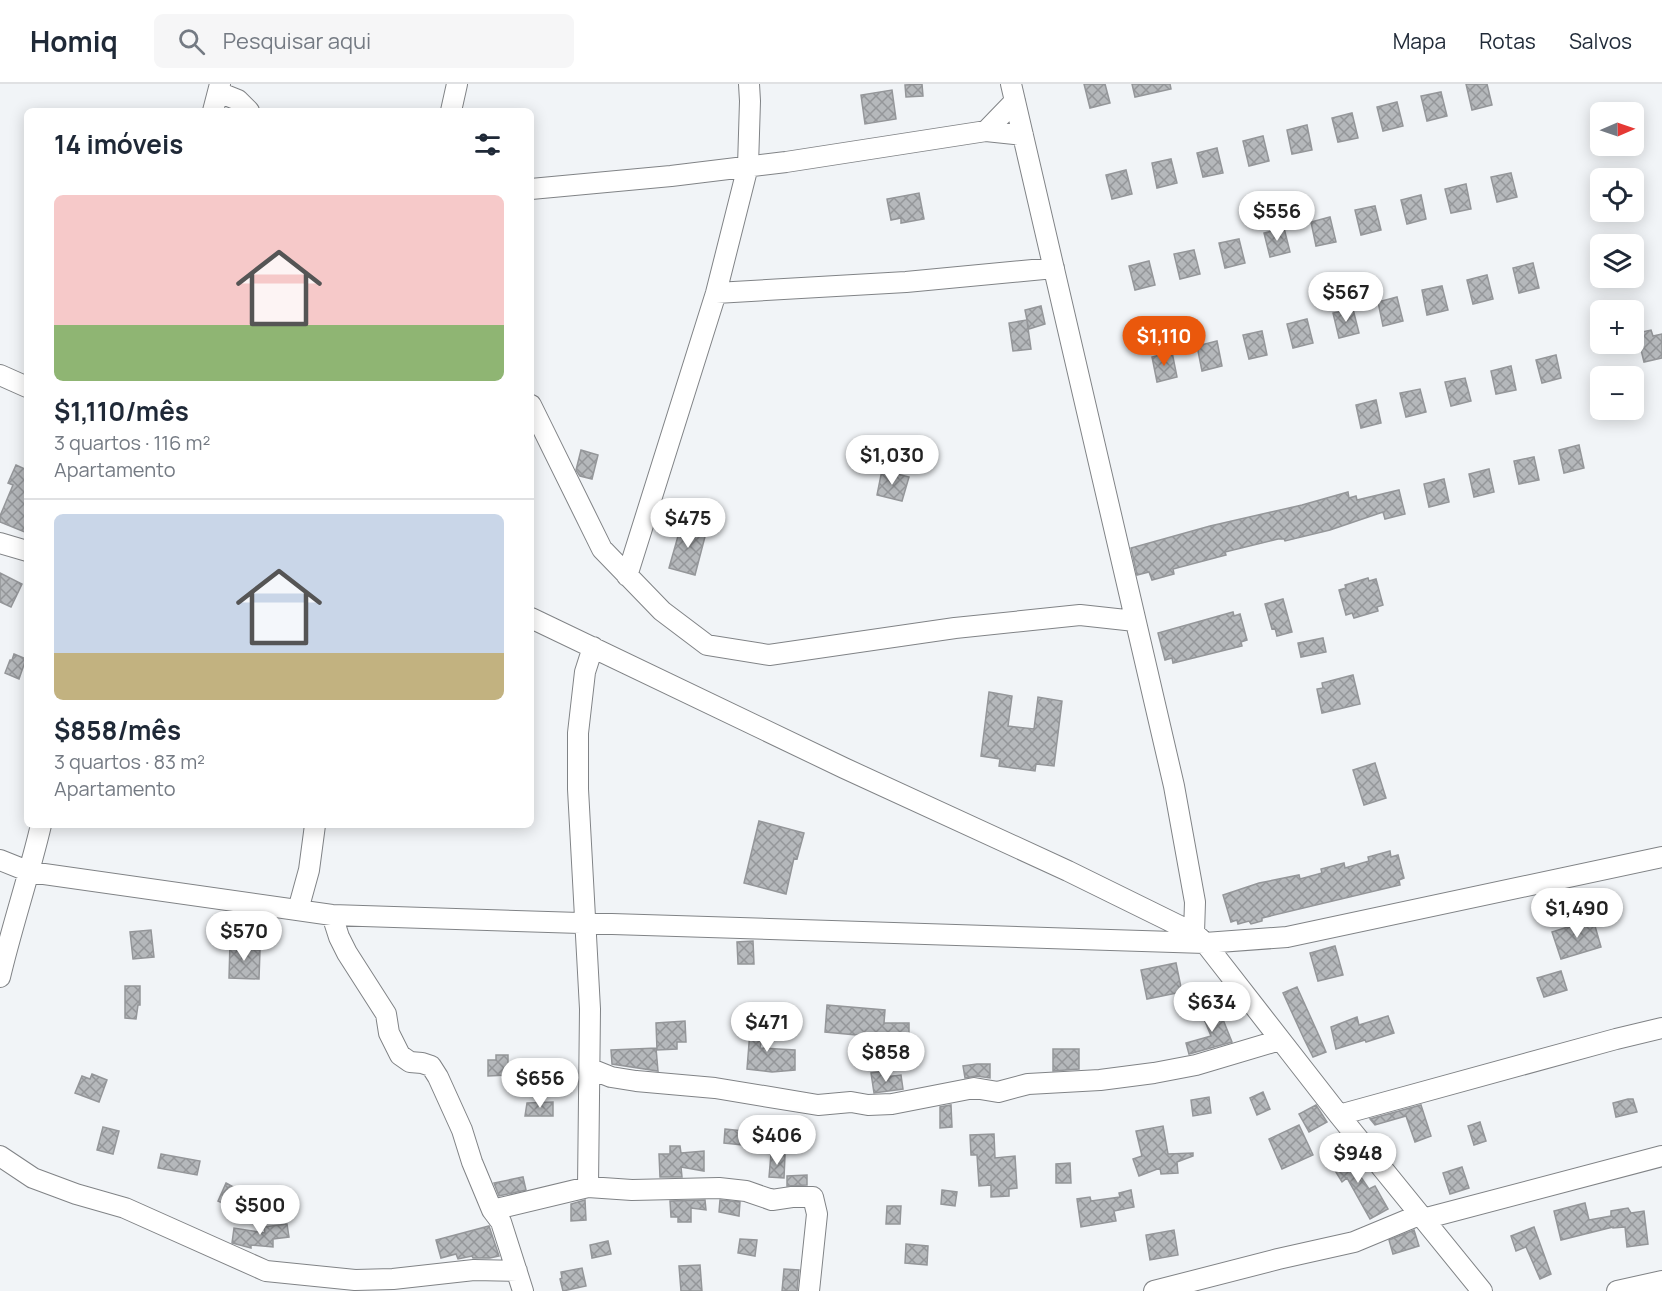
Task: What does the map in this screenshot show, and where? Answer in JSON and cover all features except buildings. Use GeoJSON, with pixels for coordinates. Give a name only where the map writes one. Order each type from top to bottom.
{"type":"FeatureCollection","features":[{"type":"Feature","properties":{"kind":"street"},"geometry":{"type":"LineString","coordinates":[[452,108],[457,84]]}},
{"type":"Feature","properties":{"kind":"street"},"geometry":{"type":"LineString","coordinates":[[627,576],[716,293],[748,166],[749,84]]}},
{"type":"Feature","properties":{"kind":"street"},"geometry":{"type":"LineString","coordinates":[[214,108],[219,88],[246,108]]}},
{"type":"Feature","properties":{"kind":"street"},"geometry":{"type":"LineString","coordinates":[[986,131],[1013,92]]}},
{"type":"Feature","properties":{"kind":"street"},"geometry":{"type":"LineString","coordinates":[[1013,92],[1174,786],[1195,902],[1199,938]]}},
{"type":"Feature","properties":{"kind":"street"},"geometry":{"type":"LineString","coordinates":[[534,189],[671,176],[888,147],[986,131],[1023,135]]}},
{"type":"Feature","properties":{"kind":"street"},"geometry":{"type":"LineString","coordinates":[[716,293],[906,282],[1054,268]]}},
{"type":"Feature","properties":{"kind":"street"},"geometry":{"type":"LineString","coordinates":[[0,375],[24,386]]}},
{"type":"Feature","properties":{"kind":"street"},"geometry":{"type":"LineString","coordinates":[[534,411],[602,549],[662,611],[707,645],[769,656],[955,628],[1080,615],[1135,621]]}},
{"type":"Feature","properties":{"kind":"street"},"geometry":{"type":"LineString","coordinates":[[0,543],[24,550]]}},
{"type":"Feature","properties":{"kind":"street"},"geometry":{"type":"LineString","coordinates":[[534,619],[1199,938],[1482,1291]]}},
{"type":"Feature","properties":{"kind":"street"},"geometry":{"type":"LineString","coordinates":[[588,1187],[591,1069],[588,964],[578,789],[578,733],[585,672],[593,647]]}},
{"type":"Feature","properties":{"kind":"street"},"geometry":{"type":"LineString","coordinates":[[0,977],[10,933],[30,872],[40,828]]}},
{"type":"Feature","properties":{"kind":"street"},"geometry":{"type":"LineString","coordinates":[[298,910],[309,870],[315,828]]}},
{"type":"Feature","properties":{"kind":"street"},"geometry":{"type":"LineString","coordinates":[[0,860],[30,872],[332,915],[585,924],[1199,938],[1287,937],[1662,857]]}},
{"type":"Feature","properties":{"kind":"street"},"geometry":{"type":"LineString","coordinates":[[332,915],[346,953],[386,1014],[389,1033],[399,1055],[410,1062],[431,1066],[438,1077],[462,1130],[472,1162],[492,1210],[501,1222],[523,1291]]}},
{"type":"Feature","properties":{"kind":"street"},"geometry":{"type":"LineString","coordinates":[[1339,1115],[1662,1028]]}},
{"type":"Feature","properties":{"kind":"street"},"geometry":{"type":"LineString","coordinates":[[591,1069],[611,1077],[636,1081],[715,1088],[818,1105],[851,1102],[868,1105],[892,1104],[974,1088],[998,1092],[1028,1084],[1100,1080],[1154,1072],[1196,1065],[1280,1040]]}},
{"type":"Feature","properties":{"kind":"street"},"geometry":{"type":"LineString","coordinates":[[0,1156],[33,1178],[76,1194],[125,1208],[266,1271],[355,1280],[393,1280],[474,1270],[517,1271]]}},
{"type":"Feature","properties":{"kind":"street"},"geometry":{"type":"LineString","coordinates":[[1154,1291],[1278,1258],[1354,1242],[1421,1217],[1662,1156]]}},
{"type":"Feature","properties":{"kind":"street"},"geometry":{"type":"LineString","coordinates":[[492,1210],[588,1187],[632,1190],[719,1188],[746,1191],[772,1200],[813,1197],[817,1214],[809,1291]]}},
{"type":"Feature","properties":{"kind":"street"},"geometry":{"type":"LineString","coordinates":[[1617,1291],[1662,1281]]}}]}
